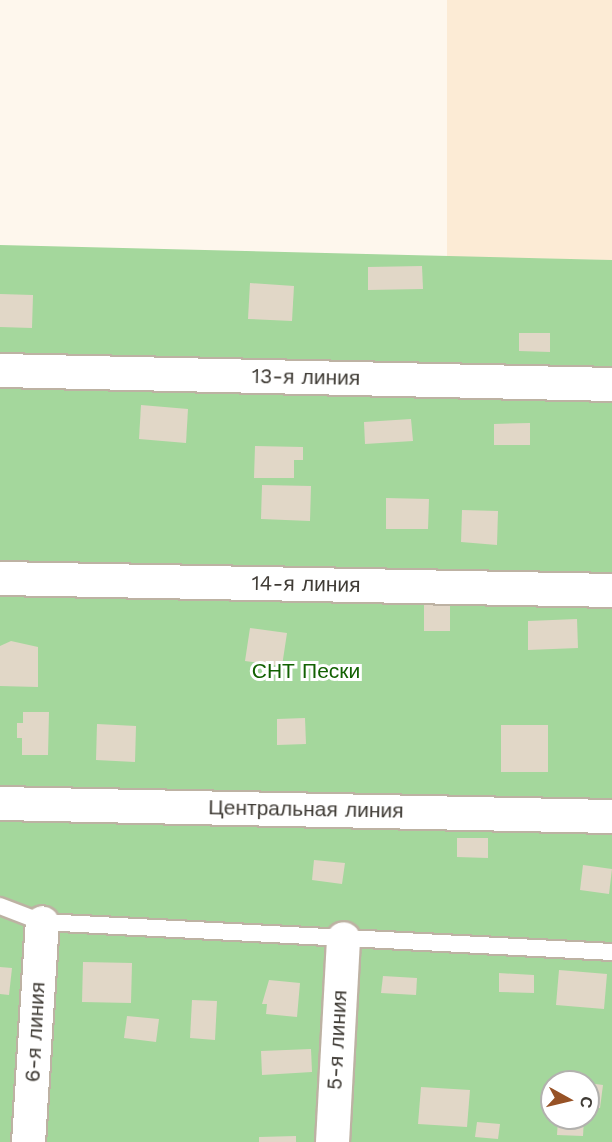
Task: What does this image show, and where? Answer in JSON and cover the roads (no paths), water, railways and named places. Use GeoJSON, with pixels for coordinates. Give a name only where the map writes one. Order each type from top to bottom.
{"type":"FeatureCollection","features":[{"type":"Feature","properties":{"kind":"street","name":"13-я линия"},"geometry":{"type":"LineString","coordinates":[[0,370],[612,384]]}},
{"type":"Feature","properties":{"kind":"street","name":"14-я линия"},"geometry":{"type":"LineString","coordinates":[[0,578],[612,590]]}},
{"type":"Feature","properties":{"kind":"street","name":"Центральная линия"},"geometry":{"type":"LineString","coordinates":[[0,803],[612,816]]}},
{"type":"Feature","properties":{"kind":"street","name":"6-я линия"},"geometry":{"type":"LineString","coordinates":[[28,1142],[42,922]]}},
{"type":"Feature","properties":{"kind":"street","name":"5-я линия"},"geometry":{"type":"LineString","coordinates":[[332,1142],[343,938]]}},
{"type":"Feature","properties":{"kind":"lane"},"geometry":{"type":"LineString","coordinates":[[0,906],[42,922],[612,952]]}},
{"type":"Feature","properties":{"kind":"park label","name":"СНТ Пески"},"geometry":{"type":"Point","coordinates":[306,671]}}]}
